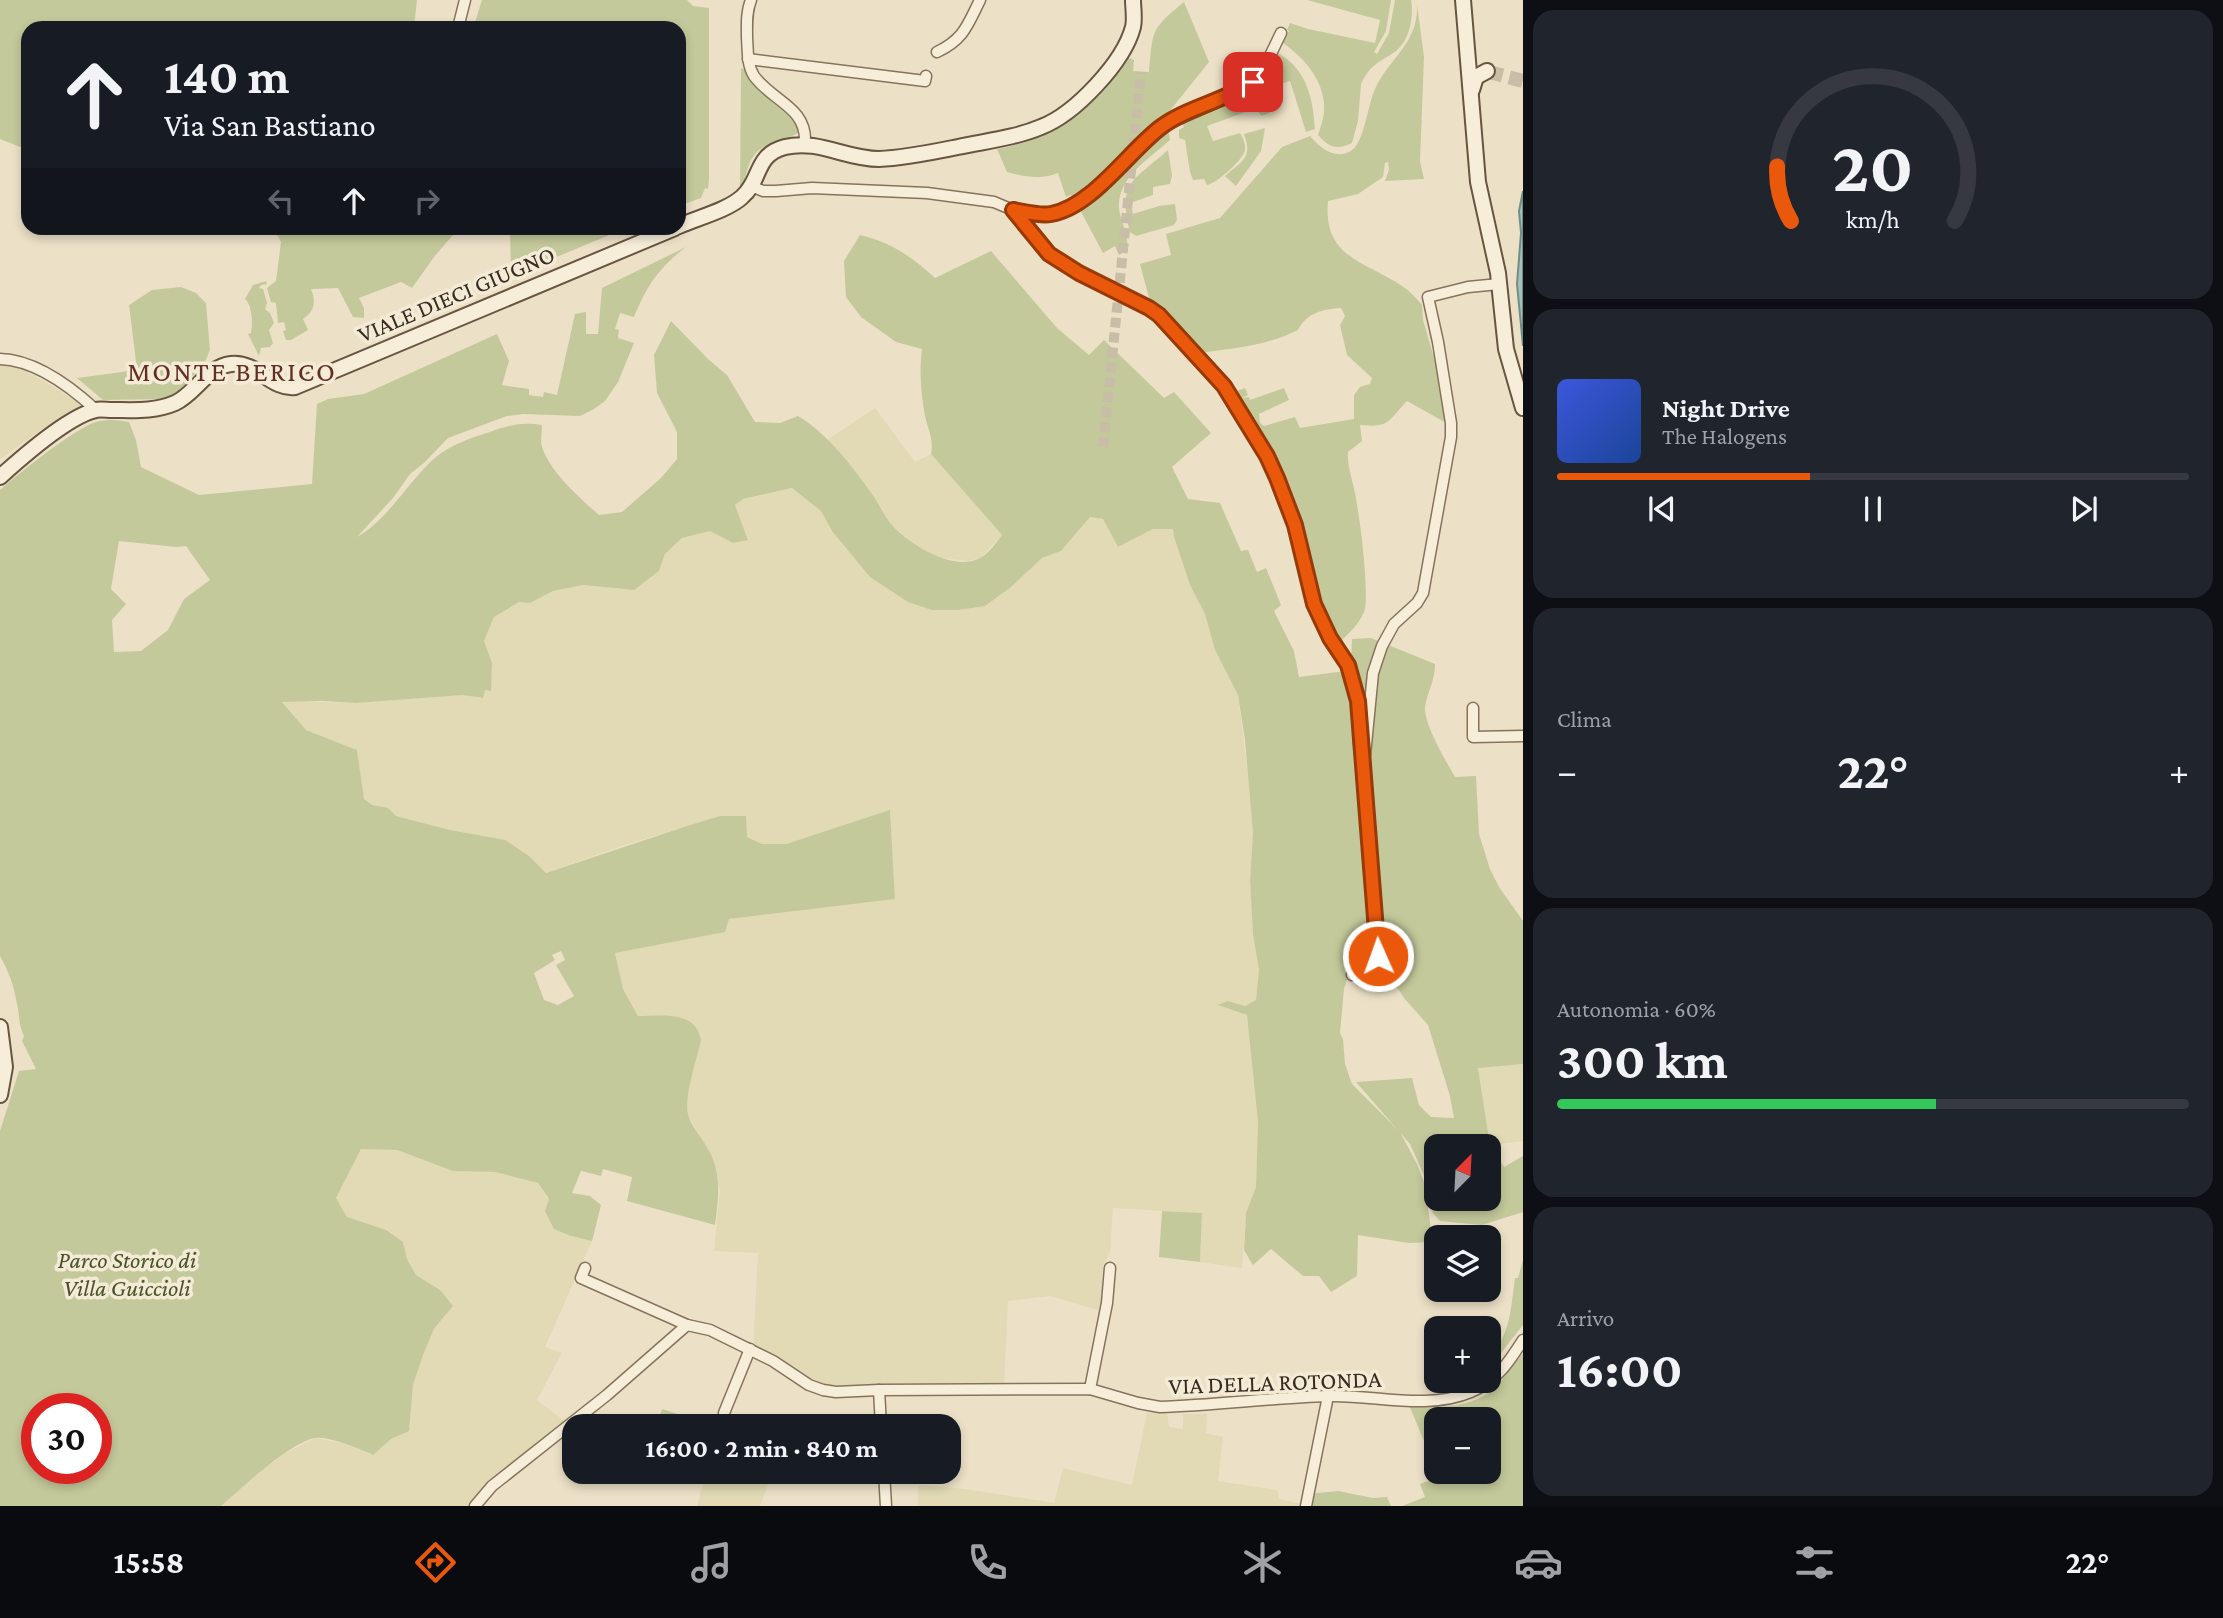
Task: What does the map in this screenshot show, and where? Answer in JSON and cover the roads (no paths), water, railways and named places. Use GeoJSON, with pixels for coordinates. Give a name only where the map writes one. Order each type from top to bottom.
{"type":"FeatureCollection","features":[{"type":"Feature","properties":{"kind":"main road"},"geometry":{"type":"LineString","coordinates":[[751,186],[758,168],[769,154],[805,143],[853,156],[882,159],[1025,134],[1045,126],[1094,88],[1118,59],[1133,27],[1133,0]]}},
{"type":"Feature","properties":{"kind":"main road"},"geometry":{"type":"LineString","coordinates":[[1463,0],[1478,182],[1499,284],[1506,349],[1523,408]]}},
{"type":"Feature","properties":{"kind":"main road"},"geometry":{"type":"LineString","coordinates":[[1469,55],[1473,62],[1488,72],[1476,77],[1471,94]]}},
{"type":"Feature","properties":{"kind":"main road","name":"VIALE DIECI GIUGNO"},"geometry":{"type":"LineString","coordinates":[[686,223],[738,201],[751,186]]}},
{"type":"Feature","properties":{"kind":"main road","name":"VIALE DIECI GIUGNO"},"geometry":{"type":"LineString","coordinates":[[0,477],[29,451],[72,422],[96,410],[156,410],[178,402],[209,375],[231,364],[257,369],[276,383],[295,387],[658,235]]}},
{"type":"Feature","properties":{"kind":"main road"},"geometry":{"type":"LineString","coordinates":[[0,1027],[5,1067],[0,1095]]}},
{"type":"Feature","properties":{"kind":"street"},"geometry":{"type":"LineString","coordinates":[[460,21],[465,0]]}},
{"type":"Feature","properties":{"kind":"street"},"geometry":{"type":"LineString","coordinates":[[751,0],[747,13],[748,59],[753,75],[801,118],[806,130],[805,143]]}},
{"type":"Feature","properties":{"kind":"street"},"geometry":{"type":"LineString","coordinates":[[937,52],[959,38],[980,0]]}},
{"type":"Feature","properties":{"kind":"street"},"geometry":{"type":"LineString","coordinates":[[751,186],[763,191],[812,188],[927,193],[994,202],[1013,210],[1051,214],[1076,204],[1106,181],[1161,127],[1224,99],[1253,82],[1267,62],[1281,33]]}},
{"type":"Feature","properties":{"kind":"street"},"geometry":{"type":"LineString","coordinates":[[748,59],[925,81],[926,76]]}},
{"type":"Feature","properties":{"kind":"street"},"geometry":{"type":"LineString","coordinates":[[1013,210],[1049,254],[1159,315],[1209,369],[1237,405],[1277,478],[1295,525],[1314,604],[1330,638],[1348,665],[1358,701],[1378,956],[1358,958],[1352,975]]}},
{"type":"Feature","properties":{"kind":"street"},"geometry":{"type":"LineString","coordinates":[[1362,766],[1373,673],[1382,646],[1394,624],[1417,603],[1423,593],[1449,452],[1451,424],[1428,297],[1468,287],[1499,284]]}},
{"type":"Feature","properties":{"kind":"street"},"geometry":{"type":"LineString","coordinates":[[0,359],[12,359],[37,368],[96,410]]}},
{"type":"Feature","properties":{"kind":"street"},"geometry":{"type":"LineString","coordinates":[[1474,708],[1473,737],[1523,736]]}},
{"type":"Feature","properties":{"kind":"street","name":"VIA DELLA ROTONDA"},"geometry":{"type":"LineString","coordinates":[[585,1268],[581,1278],[687,1325],[710,1330],[773,1361],[809,1385],[836,1392],[1090,1389],[1160,1407],[1309,1394],[1444,1399],[1469,1394],[1484,1386],[1499,1374],[1523,1340]]}},
{"type":"Feature","properties":{"kind":"street"},"geometry":{"type":"LineString","coordinates":[[1090,1389],[1107,1303],[1110,1268]]}},
{"type":"Feature","properties":{"kind":"street"},"geometry":{"type":"LineString","coordinates":[[475,1506],[500,1480],[607,1395],[687,1325]]}},
{"type":"Feature","properties":{"kind":"street"},"geometry":{"type":"LineString","coordinates":[[724,1413],[750,1349]]}},
{"type":"Feature","properties":{"kind":"street"},"geometry":{"type":"LineString","coordinates":[[879,1390],[880,1414]]}},
{"type":"Feature","properties":{"kind":"street"},"geometry":{"type":"LineString","coordinates":[[1306,1506],[1328,1396]]}},
{"type":"Feature","properties":{"kind":"street"},"geometry":{"type":"LineString","coordinates":[[885,1484],[886,1506]]}},
{"type":"Feature","properties":{"kind":"water"},"geometry":{"type":"Polygon","coordinates":[[[1523,191],[1523,346],[1517,284],[1521,233],[1519,211],[1523,191]]]}},
{"type":"Feature","properties":{"kind":"tunnel"},"geometry":{"type":"LineString","coordinates":[[1103,447],[1141,72]]}},
{"type":"Feature","properties":{"kind":"tunnel"},"geometry":{"type":"LineString","coordinates":[[1489,72],[1523,81]]}},
{"type":"Feature","properties":{"kind":"district","name":"MONTE BERICO"},"geometry":{"type":"Point","coordinates":[232,371]}},
{"type":"Feature","properties":{"kind":"park label","name":"Parco Storico di Villa Guiccioli"},"geometry":{"type":"Point","coordinates":[127,1273]}}]}
